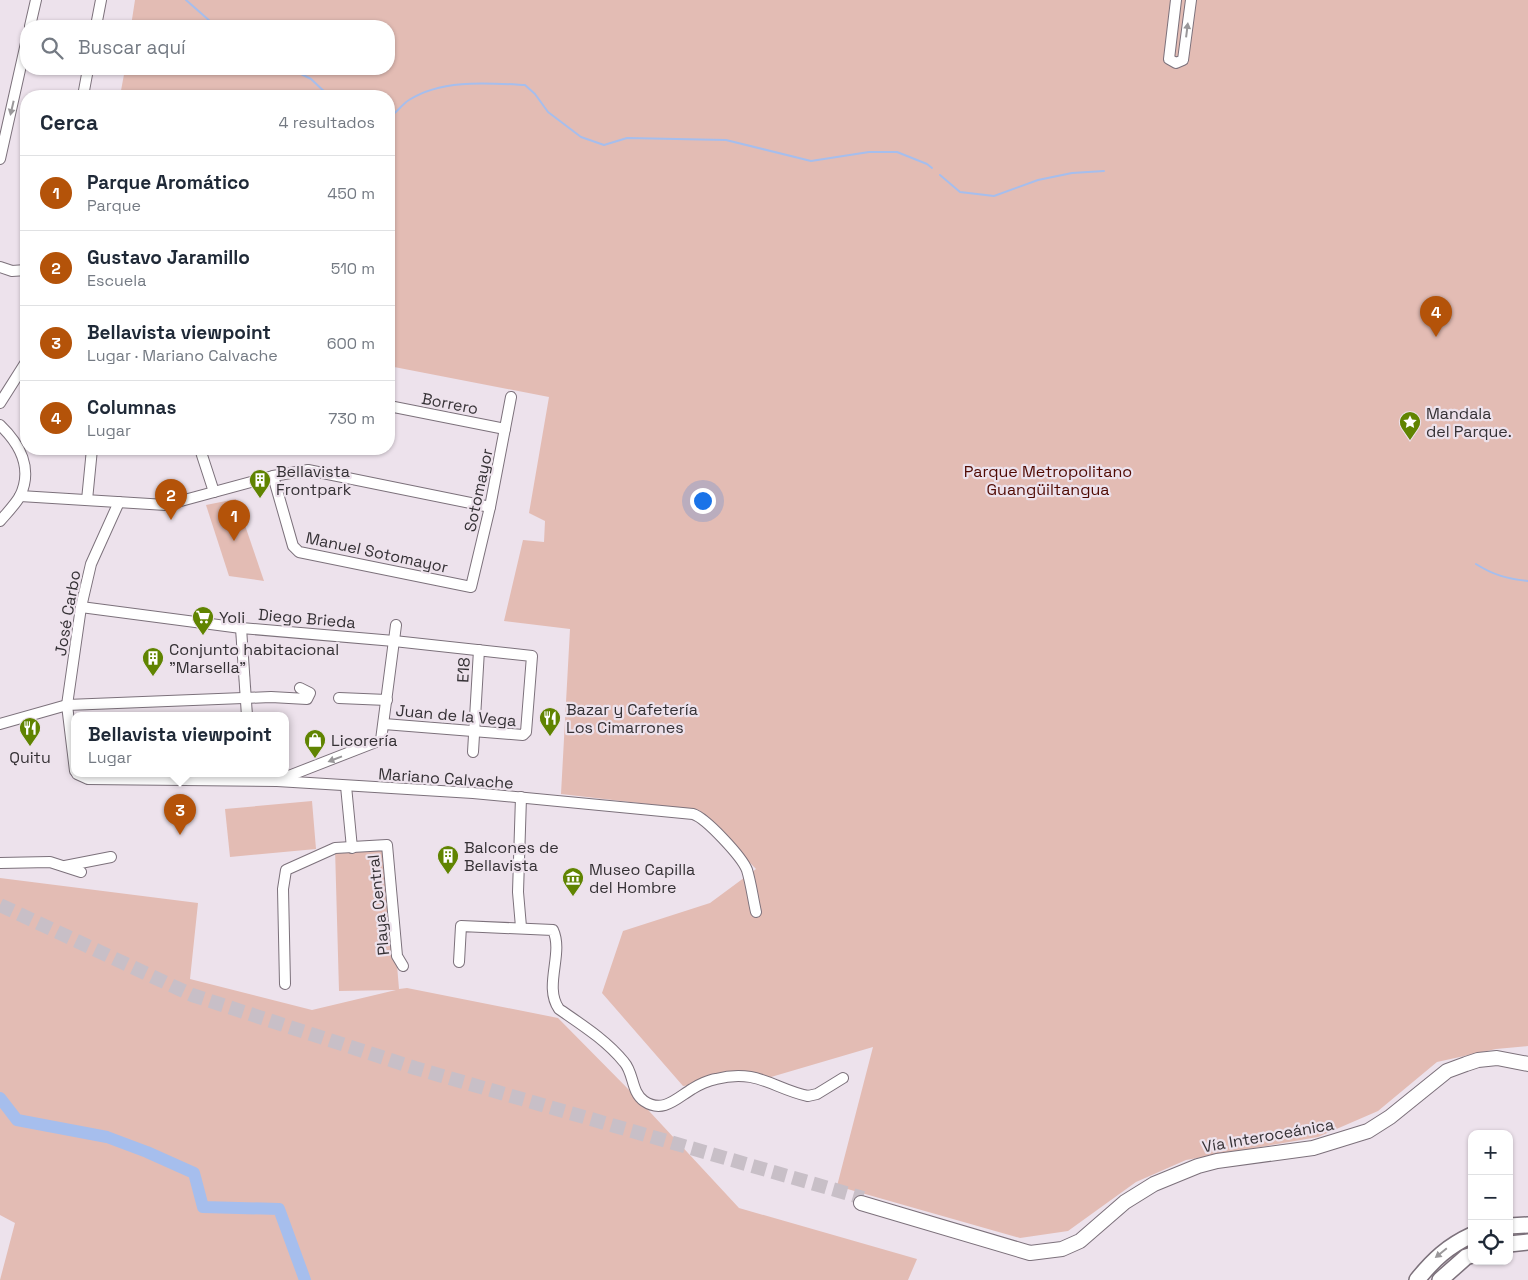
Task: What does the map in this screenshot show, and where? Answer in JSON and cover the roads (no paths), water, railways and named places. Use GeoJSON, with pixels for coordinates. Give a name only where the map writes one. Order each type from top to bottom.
{"type":"FeatureCollection","features":[{"type":"Feature","properties":{"kind":"highway"},"geometry":{"type":"LineString","coordinates":[[1513,1226],[1528,1225]]}},
{"type":"Feature","properties":{"kind":"highway"},"geometry":{"type":"LineString","coordinates":[[1417,1280],[1432,1260],[1453,1244],[1468,1237]]}},
{"type":"Feature","properties":{"kind":"highway"},"geometry":{"type":"LineString","coordinates":[[1513,1244],[1528,1242]]}},
{"type":"Feature","properties":{"kind":"highway"},"geometry":{"type":"LineString","coordinates":[[1440,1280],[1468,1256]]}},
{"type":"Feature","properties":{"kind":"main road","name":"Vía Interoceánica"},"geometry":{"type":"LineString","coordinates":[[862,1200],[1014,1244],[1041,1247],[1068,1239],[1097,1224],[1125,1202],[1154,1184],[1198,1166],[1217,1161],[1313,1148],[1368,1131],[1390,1117],[1447,1071],[1478,1060],[1498,1058],[1528,1064]]}},
{"type":"Feature","properties":{"kind":"street"},"geometry":{"type":"LineString","coordinates":[[31,20],[36,0]]}},
{"type":"Feature","properties":{"kind":"street"},"geometry":{"type":"LineString","coordinates":[[97,20],[101,0]]}},
{"type":"Feature","properties":{"kind":"street"},"geometry":{"type":"LineString","coordinates":[[1176,0],[1169,59],[1176,63],[1183,60],[1191,0]]}},
{"type":"Feature","properties":{"kind":"street"},"geometry":{"type":"LineString","coordinates":[[0,160],[20,70]]}},
{"type":"Feature","properties":{"kind":"street"},"geometry":{"type":"LineString","coordinates":[[83,90],[87,75]]}},
{"type":"Feature","properties":{"kind":"street"},"geometry":{"type":"LineString","coordinates":[[0,267],[12,271],[20,270]]}},
{"type":"Feature","properties":{"kind":"street"},"geometry":{"type":"LineString","coordinates":[[0,403],[20,371]]}},
{"type":"Feature","properties":{"kind":"street","name":"Sotomayor"},"geometry":{"type":"LineString","coordinates":[[470,588],[473,585],[512,397]]}},
{"type":"Feature","properties":{"kind":"street","name":"Borrero"},"geometry":{"type":"LineString","coordinates":[[395,407],[506,429]]}},
{"type":"Feature","properties":{"kind":"street"},"geometry":{"type":"LineString","coordinates":[[0,425],[16,442],[20,451]]}},
{"type":"Feature","properties":{"kind":"street"},"geometry":{"type":"LineString","coordinates":[[0,521],[20,496],[25,462],[22,455]]}},
{"type":"Feature","properties":{"kind":"street"},"geometry":{"type":"LineString","coordinates":[[87,500],[91,455]]}},
{"type":"Feature","properties":{"kind":"street"},"geometry":{"type":"LineString","coordinates":[[202,455],[214,492]]}},
{"type":"Feature","properties":{"kind":"street"},"geometry":{"type":"LineString","coordinates":[[20,496],[166,505],[273,476],[313,470],[490,507]]}},
{"type":"Feature","properties":{"kind":"street","name":"Manuel Sotomayor"},"geometry":{"type":"LineString","coordinates":[[273,476],[294,546],[299,552],[470,588]]}},
{"type":"Feature","properties":{"kind":"street","name":"José Carbo"},"geometry":{"type":"LineString","coordinates":[[67,704],[80,607],[91,564],[119,502]]}},
{"type":"Feature","properties":{"kind":"street","name":"Diego Brieda"},"geometry":{"type":"LineString","coordinates":[[80,607],[241,628],[394,641],[532,656],[524,735]]}},
{"type":"Feature","properties":{"kind":"street"},"geometry":{"type":"LineString","coordinates":[[289,777],[380,741],[384,724],[396,625]]}},
{"type":"Feature","properties":{"kind":"street"},"geometry":{"type":"LineString","coordinates":[[241,628],[247,712]]}},
{"type":"Feature","properties":{"kind":"street","name":"E18"},"geometry":{"type":"LineString","coordinates":[[473,752],[479,650]]}},
{"type":"Feature","properties":{"kind":"street"},"geometry":{"type":"LineString","coordinates":[[0,724],[67,704],[270,697],[307,699],[310,696],[308,690],[300,688]]}},
{"type":"Feature","properties":{"kind":"street"},"geometry":{"type":"LineString","coordinates":[[338,698],[387,700]]}},
{"type":"Feature","properties":{"kind":"street","name":"Mariano Calvache"},"geometry":{"type":"LineString","coordinates":[[67,704],[71,734]]}},
{"type":"Feature","properties":{"kind":"street","name":"Juan de la Vega"},"geometry":{"type":"LineString","coordinates":[[384,724],[475,733],[524,735]]}},
{"type":"Feature","properties":{"kind":"street","name":"Mariano Calvache"},"geometry":{"type":"LineString","coordinates":[[85,777],[88,779],[257,777],[278,781],[521,797],[702,816],[746,868],[756,912]]}},
{"type":"Feature","properties":{"kind":"street"},"geometry":{"type":"LineString","coordinates":[[278,781],[288,777]]}},
{"type":"Feature","properties":{"kind":"street","name":"Playa Central"},"geometry":{"type":"LineString","coordinates":[[346,786],[352,848],[387,845],[397,956],[403,966]]}},
{"type":"Feature","properties":{"kind":"street"},"geometry":{"type":"LineString","coordinates":[[521,797],[518,892],[521,927]]}},
{"type":"Feature","properties":{"kind":"street"},"geometry":{"type":"LineString","coordinates":[[285,984],[284,890],[286,870],[335,848],[352,848]]}},
{"type":"Feature","properties":{"kind":"street"},"geometry":{"type":"LineString","coordinates":[[64,866],[110,857]]}},
{"type":"Feature","properties":{"kind":"street"},"geometry":{"type":"LineString","coordinates":[[0,863],[42,861],[80,872]]}},
{"type":"Feature","properties":{"kind":"street"},"geometry":{"type":"LineString","coordinates":[[459,962],[462,926],[521,927],[553,930],[555,945],[553,995],[559,1009],[611,1046],[626,1064],[636,1094],[645,1102],[655,1106],[672,1104],[692,1089],[716,1078],[754,1077],[808,1096],[817,1094],[843,1078]]}},
{"type":"Feature","properties":{"kind":"waterway"},"geometry":{"type":"LineString","coordinates":[[186,0],[209,20]]}},
{"type":"Feature","properties":{"kind":"waterway"},"geometry":{"type":"LineString","coordinates":[[303,75],[311,79],[323,90]]}},
{"type":"Feature","properties":{"kind":"waterway"},"geometry":{"type":"LineString","coordinates":[[395,112],[409,100],[422,93],[450,85],[480,83],[525,85],[535,94],[548,112],[581,137],[604,145],[627,138],[726,140],[811,161],[869,152],[897,152],[927,164],[932,168]]}},
{"type":"Feature","properties":{"kind":"waterway"},"geometry":{"type":"LineString","coordinates":[[940,175],[960,192],[994,196],[1038,180],[1072,173],[1104,171]]}},
{"type":"Feature","properties":{"kind":"waterway"},"geometry":{"type":"LineString","coordinates":[[1476,564],[1501,576],[1528,581]]}},
{"type":"Feature","properties":{"kind":"waterway"},"geometry":{"type":"LineString","coordinates":[[0,1098],[17,1120],[107,1137],[194,1173],[203,1207],[279,1209],[305,1280]]}},
{"type":"Feature","properties":{"kind":"tunnel"},"geometry":{"type":"LineString","coordinates":[[0,905],[192,995],[415,1068],[863,1198]]}},
{"type":"Feature","properties":{"kind":"place","name":"Columnas"},"geometry":{"type":"Point","coordinates":[1436,337]}},
{"type":"Feature","properties":{"kind":"place","name":"Mandala del Parque."},"geometry":{"type":"Point","coordinates":[1410,441]}},
{"type":"Feature","properties":{"kind":"place","name":"Bellavista Frontpark"},"geometry":{"type":"Point","coordinates":[260,499]}},
{"type":"Feature","properties":{"kind":"place","name":"Gustavo Jaramillo"},"geometry":{"type":"Point","coordinates":[171,520]}},
{"type":"Feature","properties":{"kind":"place","name":"Parque Aromático"},"geometry":{"type":"Point","coordinates":[234,541]}},
{"type":"Feature","properties":{"kind":"place","name":"Yoli"},"geometry":{"type":"Point","coordinates":[203,636]}},
{"type":"Feature","properties":{"kind":"place","name":"Conjunto habitacional \"Marsella\""},"geometry":{"type":"Point","coordinates":[153,677]}},
{"type":"Feature","properties":{"kind":"place","name":"Bazar y Cafetería Los Cimarrones"},"geometry":{"type":"Point","coordinates":[550,737]}},
{"type":"Feature","properties":{"kind":"place","name":"Quitu"},"geometry":{"type":"Point","coordinates":[30,747]}},
{"type":"Feature","properties":{"kind":"place","name":"Licorería"},"geometry":{"type":"Point","coordinates":[315,759]}},
{"type":"Feature","properties":{"kind":"place","name":"Bellavista viewpoint"},"geometry":{"type":"Point","coordinates":[180,835]}},
{"type":"Feature","properties":{"kind":"place","name":"Balcones de Bellavista"},"geometry":{"type":"Point","coordinates":[448,875]}},
{"type":"Feature","properties":{"kind":"place","name":"Museo Capilla del Hombre"},"geometry":{"type":"Point","coordinates":[573,897]}},
{"type":"Feature","properties":{"kind":"park label","name":"Parque Metropolitano Guangüiltangua"},"geometry":{"type":"Point","coordinates":[1048,480]}}]}
